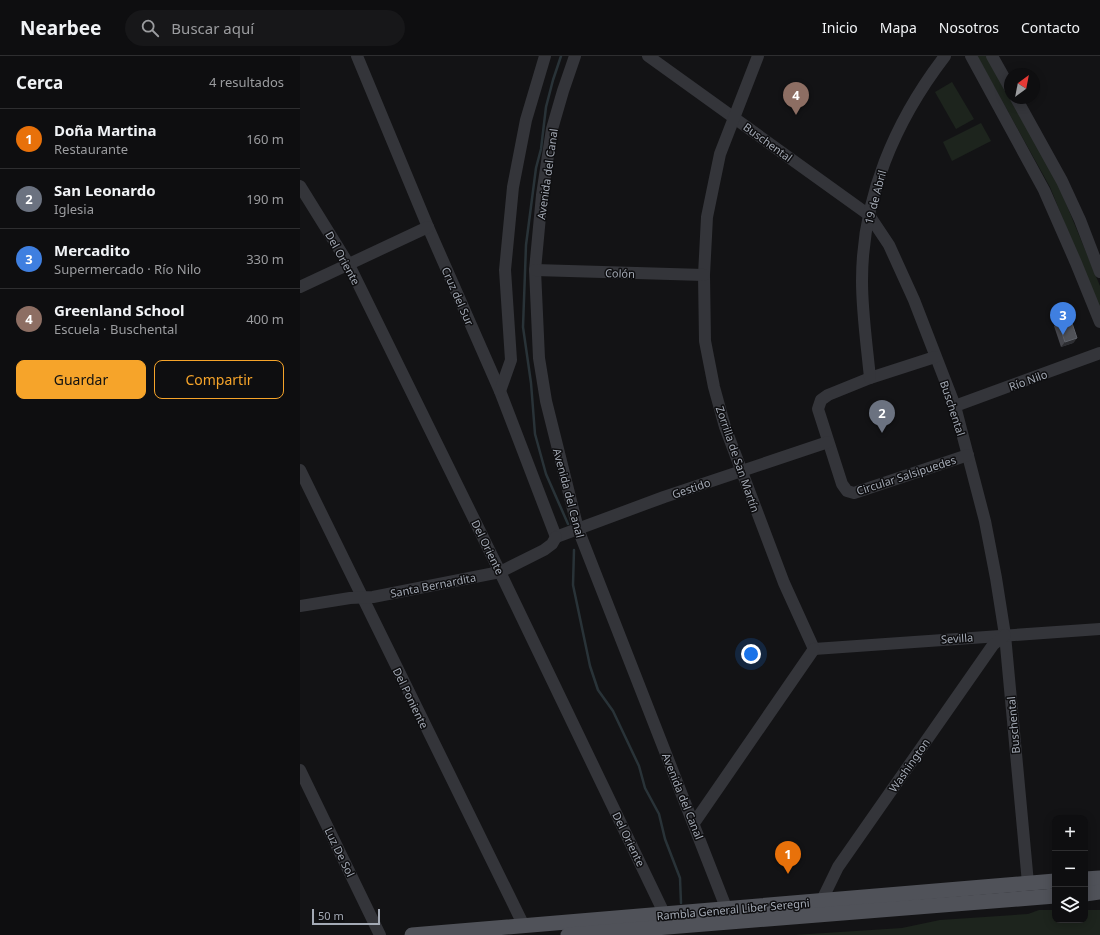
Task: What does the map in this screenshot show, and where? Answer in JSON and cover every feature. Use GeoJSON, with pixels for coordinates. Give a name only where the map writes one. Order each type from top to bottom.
{"type":"FeatureCollection","features":[{"type":"Feature","properties":{"kind":"main road"},"geometry":{"type":"LineString","coordinates":[[1088,879],[1100,878]]}},
{"type":"Feature","properties":{"kind":"main road","name":"Rambla General Liber Seregni"},"geometry":{"type":"LineString","coordinates":[[412,935],[727,910],[1052,881]]}},
{"type":"Feature","properties":{"kind":"main road"},"geometry":{"type":"LineString","coordinates":[[1088,894],[1100,892]]}},
{"type":"Feature","properties":{"kind":"main road","name":"Rambla General Liber Seregni"},"geometry":{"type":"LineString","coordinates":[[568,935],[1052,896]]}},
{"type":"Feature","properties":{"kind":"street"},"geometry":{"type":"LineString","coordinates":[[500,391],[511,360],[505,270],[507,228],[526,120],[545,56]]}},
{"type":"Feature","properties":{"kind":"street","name":"Avenida del Canal"},"geometry":{"type":"LineString","coordinates":[[576,56],[552,129],[542,195],[535,270],[540,365],[560,460],[578,530],[727,910]]}},
{"type":"Feature","properties":{"kind":"street","name":"Buschental"},"geometry":{"type":"LineString","coordinates":[[648,56],[868,215],[889,245],[914,300],[935,357],[956,406],[985,521],[1005,635],[1028,884]]}},
{"type":"Feature","properties":{"kind":"street","name":"Zorrilla de San Martín"},"geometry":{"type":"LineString","coordinates":[[758,56],[733,117],[720,154],[707,217],[704,275],[705,341],[714,387],[725,427],[784,583],[814,649]]}},
{"type":"Feature","properties":{"kind":"street","name":"19 de Abril"},"geometry":{"type":"LineString","coordinates":[[870,378],[862,279],[868,215],[880,174],[895,137],[927,79],[945,56]]}},
{"type":"Feature","properties":{"kind":"street"},"geometry":{"type":"LineString","coordinates":[[971,56],[1044,190],[1100,322]]}},
{"type":"Feature","properties":{"kind":"street"},"geometry":{"type":"LineString","coordinates":[[992,56],[1004,77]]}},
{"type":"Feature","properties":{"kind":"street","name":"Cruz del Sur"},"geometry":{"type":"LineString","coordinates":[[362,59],[428,227],[500,391],[556,537]]}},
{"type":"Feature","properties":{"kind":"street"},"geometry":{"type":"LineString","coordinates":[[1019,104],[1062,181],[1080,220],[1100,272]]}},
{"type":"Feature","properties":{"kind":"street","name":"Del Oriente"},"geometry":{"type":"LineString","coordinates":[[300,186],[349,265],[500,572],[665,915]]}},
{"type":"Feature","properties":{"kind":"street"},"geometry":{"type":"LineString","coordinates":[[300,287],[428,227]]}},
{"type":"Feature","properties":{"kind":"street","name":"Colón"},"geometry":{"type":"LineString","coordinates":[[535,270],[704,275]]}},
{"type":"Feature","properties":{"kind":"street","name":"Río Nilo"},"geometry":{"type":"LineString","coordinates":[[956,406],[1100,353]]}},
{"type":"Feature","properties":{"kind":"street","name":"Circular Salsipuedes"},"geometry":{"type":"LineString","coordinates":[[935,357],[870,378],[828,394],[821,400],[818,409],[842,484],[847,491],[854,493],[968,455]]}},
{"type":"Feature","properties":{"kind":"street","name":"Gestido"},"geometry":{"type":"LineString","coordinates":[[556,537],[741,471],[828,442]]}},
{"type":"Feature","properties":{"kind":"street","name":"Del Poniente"},"geometry":{"type":"LineString","coordinates":[[300,470],[524,926]]}},
{"type":"Feature","properties":{"kind":"street","name":"Santa Bernardita"},"geometry":{"type":"LineString","coordinates":[[300,606],[362,598],[500,572],[544,550],[552,544],[556,537]]}},
{"type":"Feature","properties":{"kind":"street","name":"Sevilla"},"geometry":{"type":"LineString","coordinates":[[814,649],[1100,629]]}},
{"type":"Feature","properties":{"kind":"street","name":"Washington"},"geometry":{"type":"LineString","coordinates":[[821,902],[838,867],[993,645],[1005,635]]}},
{"type":"Feature","properties":{"kind":"street"},"geometry":{"type":"LineString","coordinates":[[694,823],[814,649]]}},
{"type":"Feature","properties":{"kind":"street","name":"Luz De Sol"},"geometry":{"type":"LineString","coordinates":[[300,770],[380,935]]}},
{"type":"Feature","properties":{"kind":"shaded area"},"geometry":{"type":"Polygon","coordinates":[[[977,56],[989,56],[1004,84],[1004,104],[1015,104],[1058,184],[1100,286],[1100,311],[1050,187],[977,56]]]}},
{"type":"Feature","properties":{"kind":"shaded area"},"geometry":{"type":"Polygon","coordinates":[[[952,82],[974,119],[956,129],[935,92],[952,82]]]}},
{"type":"Feature","properties":{"kind":"shaded area"},"geometry":{"type":"Polygon","coordinates":[[[981,123],[991,141],[952,161],[943,142],[981,123]]]}},
{"type":"Feature","properties":{"kind":"shaded area"},"geometry":{"type":"Polygon","coordinates":[[[1039,910],[1052,910],[1052,923],[1088,923],[1088,910],[1100,910],[1100,935],[794,935],[902,928],[940,920],[1028,914],[1039,910]]]}},
{"type":"Feature","properties":{"kind":"building"},"geometry":{"type":"Polygon","coordinates":[[[1070,317],[1077,338],[1065,342],[1058,321],[1070,317]]]}},
{"type":"Feature","properties":{"kind":"waterway"},"geometry":{"type":"LineString","coordinates":[[561,56],[546,107],[541,149],[536,168],[526,245],[523,327],[531,383],[535,434],[546,474],[568,524]]}},
{"type":"Feature","properties":{"kind":"waterway"},"geometry":{"type":"LineString","coordinates":[[574,550],[573,585],[590,666],[598,690],[613,711],[639,766],[645,788],[659,814],[665,839],[680,878],[681,903]]}},
{"type":"Feature","properties":{"kind":"place","name":"Greenland School"},"geometry":{"type":"Point","coordinates":[796,115]}},
{"type":"Feature","properties":{"kind":"place","name":"Mercadito"},"geometry":{"type":"Point","coordinates":[1063,335]}},
{"type":"Feature","properties":{"kind":"place","name":"San Leonardo"},"geometry":{"type":"Point","coordinates":[882,433]}},
{"type":"Feature","properties":{"kind":"place","name":"Doña Martina"},"geometry":{"type":"Point","coordinates":[788,874]}}]}
